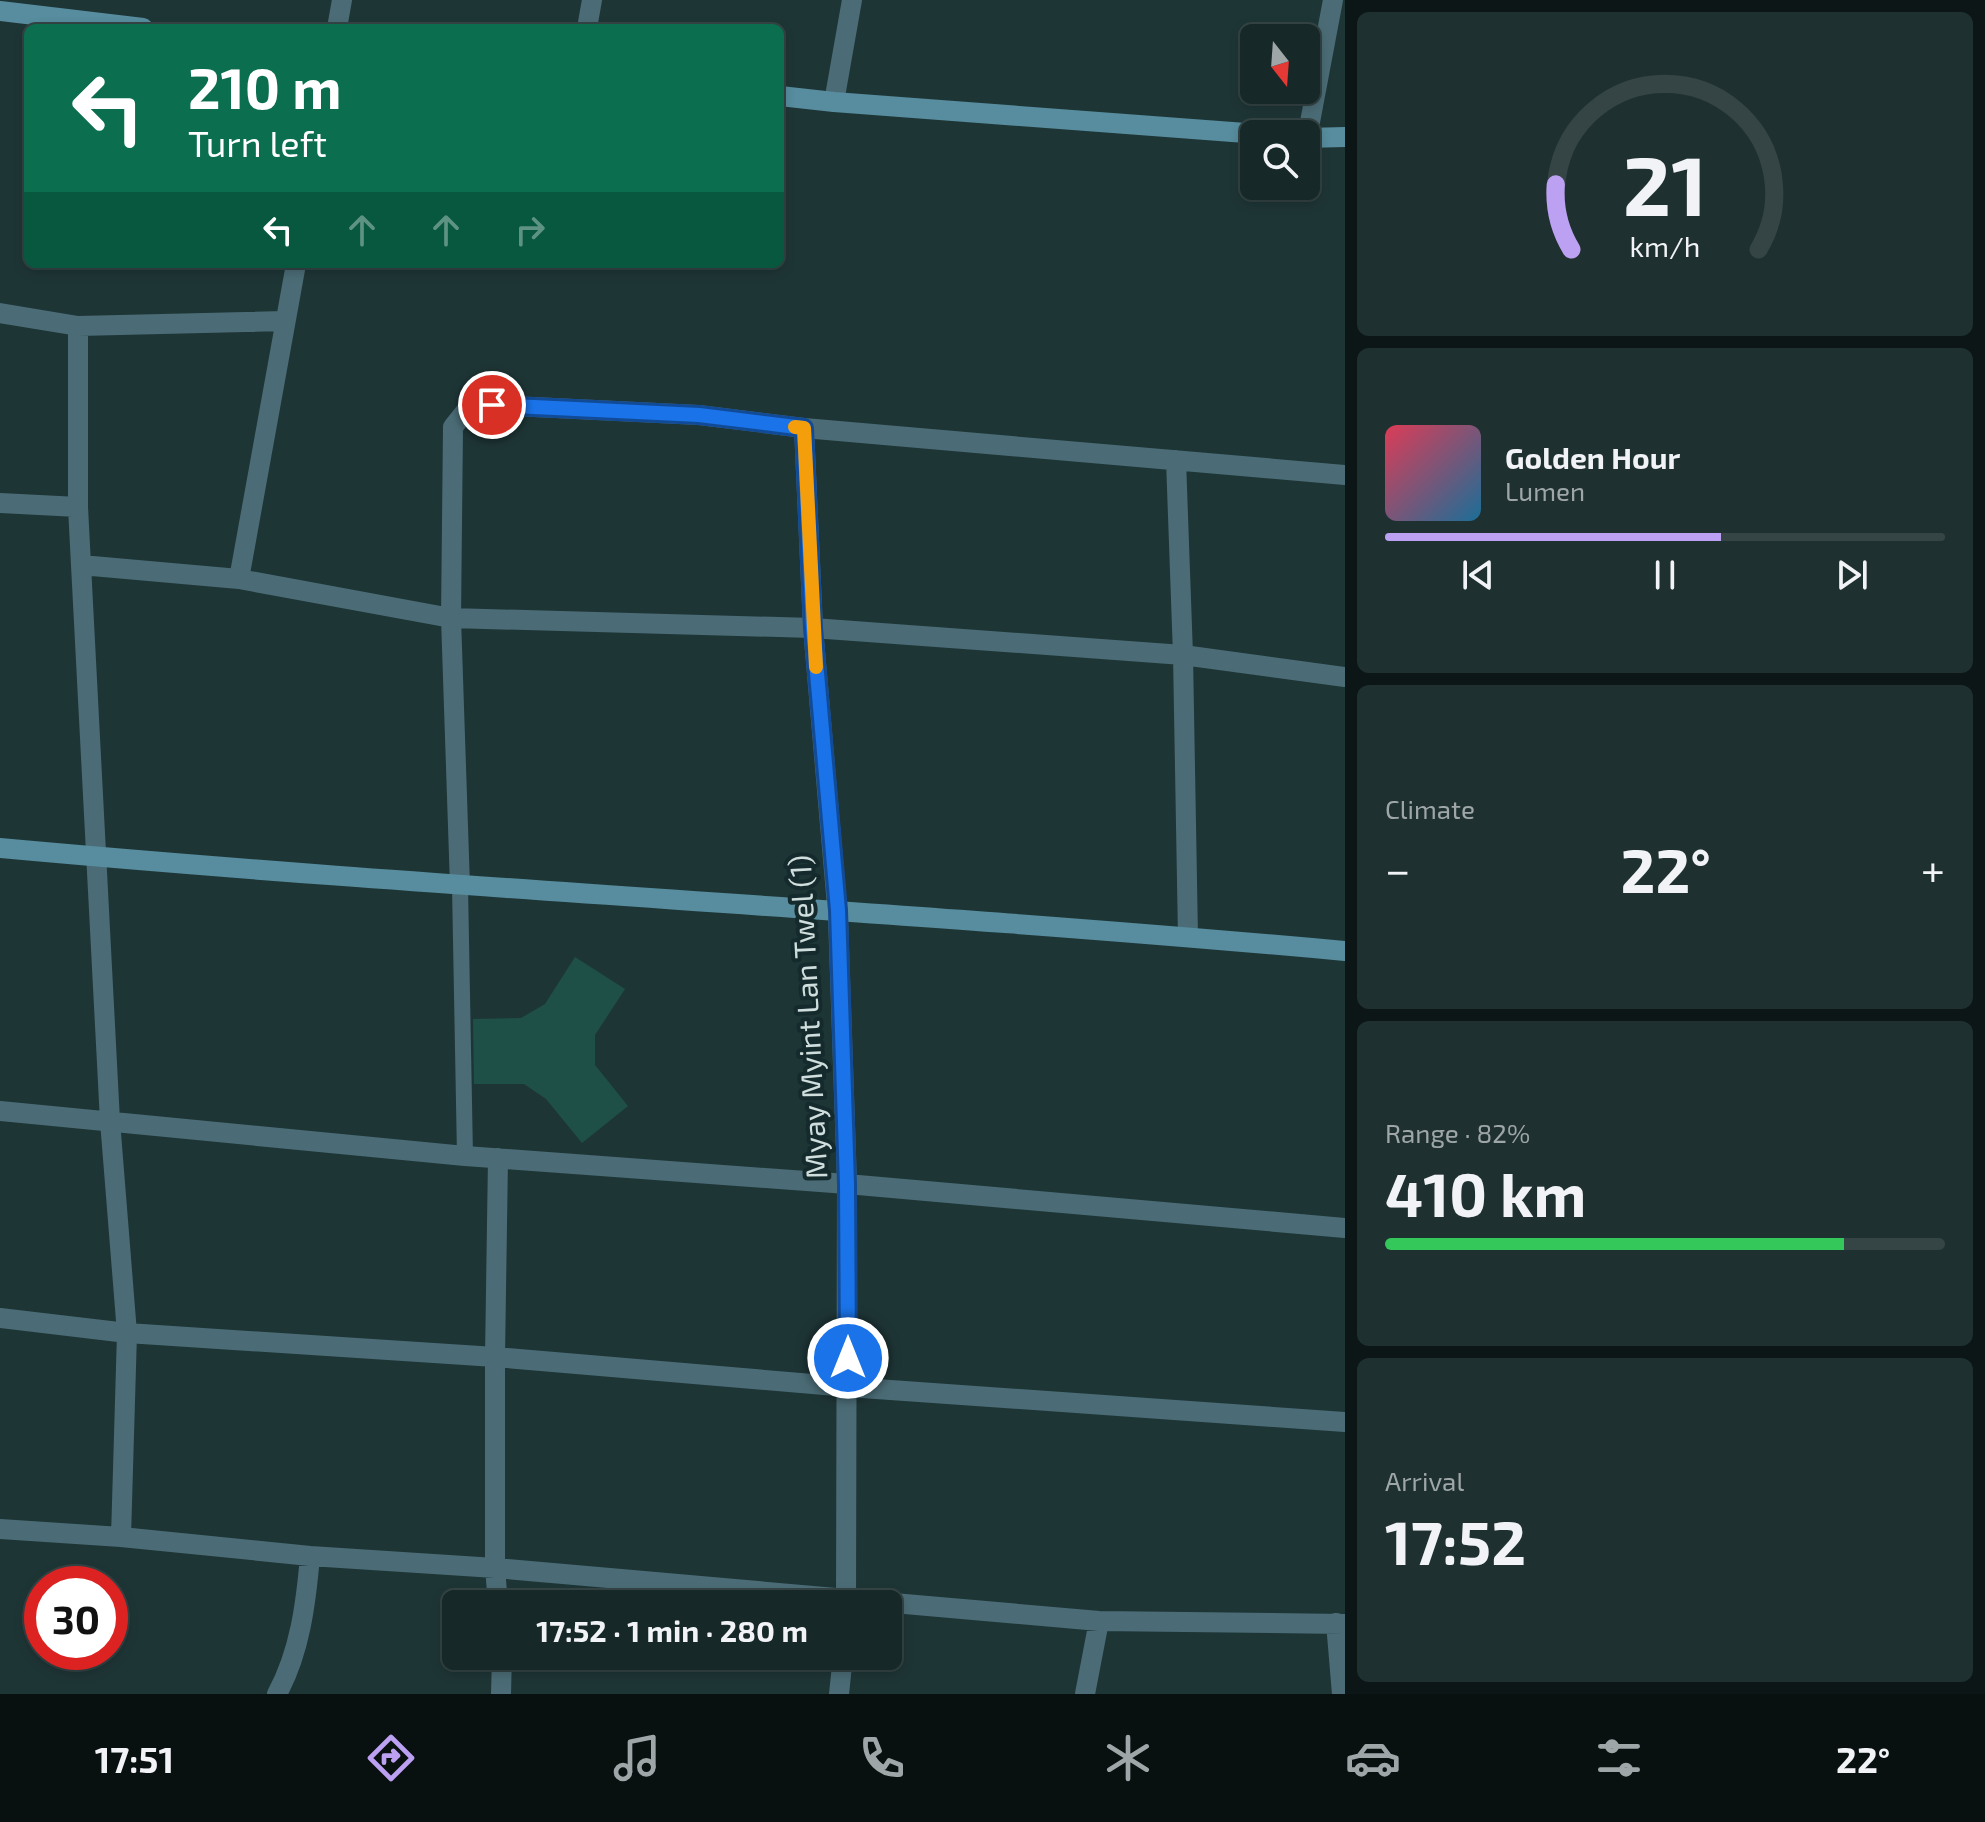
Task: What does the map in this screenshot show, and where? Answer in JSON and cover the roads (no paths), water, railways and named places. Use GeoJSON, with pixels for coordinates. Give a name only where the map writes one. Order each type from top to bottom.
{"type":"FeatureCollection","features":[{"type":"Feature","properties":{"kind":"street"},"geometry":{"type":"LineString","coordinates":[[338,24],[342,0]]}},
{"type":"Feature","properties":{"kind":"street"},"geometry":{"type":"LineString","coordinates":[[588,24],[592,0]]}},
{"type":"Feature","properties":{"kind":"street"},"geometry":{"type":"LineString","coordinates":[[834,102],[852,0]]}},
{"type":"Feature","properties":{"kind":"street"},"geometry":{"type":"LineString","coordinates":[[1310,120],[1333,0]]}},
{"type":"Feature","properties":{"kind":"street"},"geometry":{"type":"LineString","coordinates":[[0,11],[109,24]]}},
{"type":"Feature","properties":{"kind":"street"},"geometry":{"type":"LineString","coordinates":[[784,96],[1240,133]]}},
{"type":"Feature","properties":{"kind":"street"},"geometry":{"type":"LineString","coordinates":[[1320,138],[1345,137]]}},
{"type":"Feature","properties":{"kind":"street"},"geometry":{"type":"LineString","coordinates":[[239,579],[295,268]]}},
{"type":"Feature","properties":{"kind":"street"},"geometry":{"type":"LineString","coordinates":[[0,313],[78,326],[285,321]]}},
{"type":"Feature","properties":{"kind":"street"},"geometry":{"type":"LineString","coordinates":[[78,326],[78,507],[110,1121],[127,1333],[121,1537]]}},
{"type":"Feature","properties":{"kind":"street"},"geometry":{"type":"LineString","coordinates":[[460,886],[451,618],[453,427],[465,412],[492,405],[699,415],[804,428],[1345,475]]}},
{"type":"Feature","properties":{"kind":"street","name":"Myay Myint Lan Twel (1)"},"geometry":{"type":"LineString","coordinates":[[804,428],[813,628],[838,910],[847,1184],[846,1590]]}},
{"type":"Feature","properties":{"kind":"street"},"geometry":{"type":"LineString","coordinates":[[1176,460],[1188,937]]}},
{"type":"Feature","properties":{"kind":"street"},"geometry":{"type":"LineString","coordinates":[[0,503],[78,507]]}},
{"type":"Feature","properties":{"kind":"street"},"geometry":{"type":"LineString","coordinates":[[81,565],[239,579],[451,618],[813,628],[1183,655],[1345,677]]}},
{"type":"Feature","properties":{"kind":"street"},"geometry":{"type":"LineString","coordinates":[[0,848],[460,886],[838,910],[1345,951]]}},
{"type":"Feature","properties":{"kind":"street"},"geometry":{"type":"LineString","coordinates":[[0,1111],[465,1156],[847,1184],[1345,1228]]}},
{"type":"Feature","properties":{"kind":"street"},"geometry":{"type":"LineString","coordinates":[[497,1590],[495,1357],[498,1158]]}},
{"type":"Feature","properties":{"kind":"street"},"geometry":{"type":"LineString","coordinates":[[0,1318],[127,1333],[495,1357],[848,1387],[1345,1422]]}},
{"type":"Feature","properties":{"kind":"street"},"geometry":{"type":"LineString","coordinates":[[0,1529],[121,1537],[310,1556],[495,1568],[722,1590]]}},
{"type":"Feature","properties":{"kind":"street"},"geometry":{"type":"LineString","coordinates":[[277,1694],[289,1672],[306,1600],[310,1556]]}},
{"type":"Feature","properties":{"kind":"street"},"geometry":{"type":"LineString","coordinates":[[902,1606],[1099,1621],[1340,1624],[1342,1694]]}},
{"type":"Feature","properties":{"kind":"street"},"geometry":{"type":"LineString","coordinates":[[1085,1694],[1099,1621]]}},
{"type":"Feature","properties":{"kind":"street"},"geometry":{"type":"LineString","coordinates":[[501,1694],[502,1670]]}},
{"type":"Feature","properties":{"kind":"street"},"geometry":{"type":"LineString","coordinates":[[839,1694],[842,1670]]}},
{"type":"Feature","properties":{"kind":"lane"},"geometry":{"type":"LineString","coordinates":[[460,886],[465,1156]]}}]}
